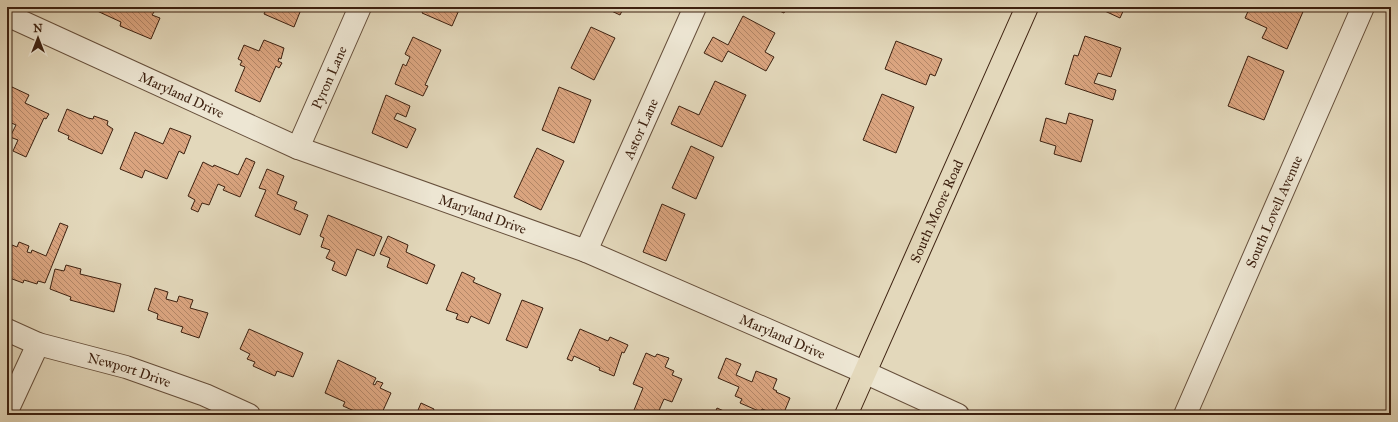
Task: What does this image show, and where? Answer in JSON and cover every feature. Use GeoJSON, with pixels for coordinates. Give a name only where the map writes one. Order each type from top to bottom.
{"type":"FeatureCollection","features":[{"type":"Feature","properties":{"kind":"main road","name":"South Moore Road"},"geometry":{"type":"LineString","coordinates":[[846,415],[1027,7]]}},
{"type":"Feature","properties":{"kind":"street","name":"Pyron Lane"},"geometry":{"type":"LineString","coordinates":[[298,148],[360,7]]}},
{"type":"Feature","properties":{"kind":"street","name":"Astor Lane"},"geometry":{"type":"LineString","coordinates":[[586,251],[695,7]]}},
{"type":"Feature","properties":{"kind":"street","name":"South Lovell Avenue"},"geometry":{"type":"LineString","coordinates":[[1185,415],[1363,7]]}},
{"type":"Feature","properties":{"kind":"street","name":"Maryland Drive"},"geometry":{"type":"LineString","coordinates":[[22,15],[298,148],[586,251],[864,372],[958,415]]}},
{"type":"Feature","properties":{"kind":"street","name":"Newport Drive"},"geometry":{"type":"LineString","coordinates":[[7,330],[38,344],[126,367],[205,395],[249,415]]}},
{"type":"Feature","properties":{"kind":"street"},"geometry":{"type":"LineString","coordinates":[[7,411],[38,344]]}},
{"type":"Feature","properties":{"kind":"building"},"geometry":{"type":"Polygon","coordinates":[[[96,7],[131,7],[139,11],[142,7],[154,12],[152,15],[160,18],[151,39],[120,26],[121,22],[95,10],[96,7]]]}},
{"type":"Feature","properties":{"kind":"building"},"geometry":{"type":"Polygon","coordinates":[[[267,7],[302,7],[294,27],[264,14],[267,7]]]}},
{"type":"Feature","properties":{"kind":"building"},"geometry":{"type":"Polygon","coordinates":[[[425,7],[452,7],[459,10],[452,26],[422,13],[425,7]]]}},
{"type":"Feature","properties":{"kind":"building"},"geometry":{"type":"Polygon","coordinates":[[[603,7],[624,7],[620,15],[603,7]]]}},
{"type":"Feature","properties":{"kind":"building"},"geometry":{"type":"Polygon","coordinates":[[[771,7],[787,7],[784,13],[771,7]]]}},
{"type":"Feature","properties":{"kind":"building"},"geometry":{"type":"Polygon","coordinates":[[[1096,7],[1125,7],[1120,18],[1096,7]]]}},
{"type":"Feature","properties":{"kind":"building"},"geometry":{"type":"Polygon","coordinates":[[[1250,7],[1269,7],[1274,9],[1275,7],[1305,7],[1287,49],[1262,38],[1267,28],[1245,18],[1250,7]]]}},
{"type":"Feature","properties":{"kind":"building"},"geometry":{"type":"Polygon","coordinates":[[[743,16],[775,33],[765,52],[774,57],[766,71],[728,51],[722,62],[704,53],[713,37],[728,45],[743,16]]]}},
{"type":"Feature","properties":{"kind":"building"},"geometry":{"type":"Polygon","coordinates":[[[591,27],[615,38],[594,80],[571,68],[591,27]]]}},
{"type":"Feature","properties":{"kind":"building"},"geometry":{"type":"Polygon","coordinates":[[[1085,36],[1121,48],[1111,77],[1098,73],[1094,83],[1116,90],[1113,100],[1065,84],[1074,55],[1078,56],[1085,36]]]}},
{"type":"Feature","properties":{"kind":"building"},"geometry":{"type":"Polygon","coordinates":[[[413,37],[441,50],[425,85],[428,86],[423,96],[395,84],[403,64],[406,66],[410,57],[405,54],[413,37]]]}},
{"type":"Feature","properties":{"kind":"building"},"geometry":{"type":"Polygon","coordinates":[[[264,40],[284,48],[281,59],[279,58],[278,61],[282,63],[279,68],[276,66],[260,102],[235,91],[245,67],[240,65],[242,61],[238,59],[244,45],[259,51],[264,40]]]}},
{"type":"Feature","properties":{"kind":"building"},"geometry":{"type":"Polygon","coordinates":[[[896,41],[942,59],[935,76],[930,74],[926,85],[885,69],[896,41]]]}},
{"type":"Feature","properties":{"kind":"building"},"geometry":{"type":"Polygon","coordinates":[[[1248,56],[1284,71],[1264,120],[1228,106],[1248,56]]]}},
{"type":"Feature","properties":{"kind":"building"},"geometry":{"type":"Polygon","coordinates":[[[715,81],[746,95],[722,147],[671,124],[679,106],[699,115],[715,81]]]}},
{"type":"Feature","properties":{"kind":"building"},"geometry":{"type":"Polygon","coordinates":[[[12,87],[29,95],[25,103],[49,114],[46,119],[44,118],[26,157],[13,151],[18,140],[10,137],[16,125],[7,121],[7,94],[9,95],[12,87]]]}},
{"type":"Feature","properties":{"kind":"building"},"geometry":{"type":"Polygon","coordinates":[[[559,87],[591,100],[574,143],[542,130],[559,87]]]}},
{"type":"Feature","properties":{"kind":"building"},"geometry":{"type":"Polygon","coordinates":[[[882,94],[914,107],[896,153],[863,140],[882,94]]]}},
{"type":"Feature","properties":{"kind":"building"},"geometry":{"type":"Polygon","coordinates":[[[386,95],[410,106],[406,117],[397,113],[394,119],[416,129],[407,148],[372,133],[386,95]]]}},
{"type":"Feature","properties":{"kind":"building"},"geometry":{"type":"Polygon","coordinates":[[[67,109],[88,118],[93,119],[94,116],[108,121],[107,125],[113,129],[102,154],[68,139],[69,136],[58,131],[67,109]]]}},
{"type":"Feature","properties":{"kind":"building"},"geometry":{"type":"Polygon","coordinates":[[[1069,113],[1093,120],[1081,162],[1054,154],[1056,146],[1040,141],[1046,118],[1066,124],[1069,113]]]}},
{"type":"Feature","properties":{"kind":"building"},"geometry":{"type":"Polygon","coordinates":[[[170,128],[191,136],[184,154],[179,151],[167,179],[145,170],[142,178],[120,169],[135,132],[163,144],[170,128]]]}},
{"type":"Feature","properties":{"kind":"building"},"geometry":{"type":"Polygon","coordinates":[[[691,146],[714,157],[696,199],[672,188],[691,146]]]}},
{"type":"Feature","properties":{"kind":"building"},"geometry":{"type":"Polygon","coordinates":[[[537,148],[564,161],[541,210],[514,197],[537,148]]]}},
{"type":"Feature","properties":{"kind":"building"},"geometry":{"type":"Polygon","coordinates":[[[246,158],[255,162],[240,197],[223,190],[225,187],[218,184],[209,205],[202,203],[198,212],[191,209],[195,200],[188,196],[203,162],[213,167],[214,165],[238,175],[246,158]]]}},
{"type":"Feature","properties":{"kind":"building"},"geometry":{"type":"Polygon","coordinates":[[[267,169],[284,176],[277,194],[297,202],[294,209],[308,215],[300,235],[255,216],[266,190],[259,188],[267,169]]]}},
{"type":"Feature","properties":{"kind":"building"},"geometry":{"type":"Polygon","coordinates":[[[662,204],[685,214],[666,261],[643,252],[662,204]]]}},
{"type":"Feature","properties":{"kind":"building"},"geometry":{"type":"Polygon","coordinates":[[[328,215],[382,237],[374,256],[357,249],[346,276],[332,270],[335,262],[326,258],[330,250],[321,247],[324,238],[320,236],[328,215]]]}},
{"type":"Feature","properties":{"kind":"building"},"geometry":{"type":"Polygon","coordinates":[[[60,223],[68,226],[45,283],[38,281],[37,284],[24,280],[23,283],[7,277],[7,243],[17,247],[19,242],[29,246],[27,252],[31,253],[32,250],[46,256],[60,223]]]}},
{"type":"Feature","properties":{"kind":"building"},"geometry":{"type":"Polygon","coordinates":[[[388,236],[408,245],[406,252],[435,265],[427,284],[387,267],[390,258],[380,254],[388,236]]]}},
{"type":"Feature","properties":{"kind":"building"},"geometry":{"type":"Polygon","coordinates":[[[66,265],[81,269],[80,274],[121,284],[114,312],[70,300],[71,297],[50,289],[55,269],[64,271],[66,265]]]}},
{"type":"Feature","properties":{"kind":"building"},"geometry":{"type":"Polygon","coordinates":[[[462,272],[475,278],[473,282],[501,294],[489,324],[471,316],[468,323],[456,319],[458,314],[446,310],[462,272]]]}},
{"type":"Feature","properties":{"kind":"building"},"geometry":{"type":"Polygon","coordinates":[[[155,288],[168,292],[166,299],[177,302],[179,296],[193,300],[190,308],[208,313],[199,338],[181,332],[183,327],[157,319],[158,314],[148,310],[155,288]]]}},
{"type":"Feature","properties":{"kind":"building"},"geometry":{"type":"Polygon","coordinates":[[[522,300],[543,308],[527,348],[506,340],[522,300]]]}},
{"type":"Feature","properties":{"kind":"building"},"geometry":{"type":"Polygon","coordinates":[[[249,329],[303,353],[293,377],[277,371],[275,376],[253,366],[255,362],[247,359],[250,354],[240,349],[249,329]]]}},
{"type":"Feature","properties":{"kind":"building"},"geometry":{"type":"Polygon","coordinates":[[[580,329],[608,341],[610,337],[628,345],[624,353],[622,352],[614,376],[599,370],[600,368],[574,356],[572,361],[567,359],[580,329]]]}},
{"type":"Feature","properties":{"kind":"building"},"geometry":{"type":"Polygon","coordinates":[[[646,353],[655,357],[657,354],[669,358],[665,367],[674,371],[672,375],[682,379],[672,402],[664,399],[657,415],[632,415],[643,388],[633,384],[646,353]]]}},
{"type":"Feature","properties":{"kind":"building"},"geometry":{"type":"Polygon","coordinates":[[[726,358],[741,364],[736,375],[752,382],[756,371],[777,379],[773,389],[777,391],[776,392],[790,398],[783,415],[777,415],[762,409],[761,412],[740,403],[742,399],[735,396],[739,387],[718,378],[726,358]]]}},
{"type":"Feature","properties":{"kind":"building"},"geometry":{"type":"Polygon","coordinates":[[[338,360],[376,378],[373,384],[375,385],[377,381],[383,383],[380,388],[391,393],[381,415],[375,415],[363,410],[361,414],[343,406],[345,402],[325,393],[338,360]]]}},
{"type":"Feature","properties":{"kind":"building"},"geometry":{"type":"Polygon","coordinates":[[[421,403],[434,409],[432,415],[416,415],[421,403]]]}},
{"type":"Feature","properties":{"kind":"building"},"geometry":{"type":"Polygon","coordinates":[[[717,408],[733,415],[714,415],[717,408]]]}}]}
